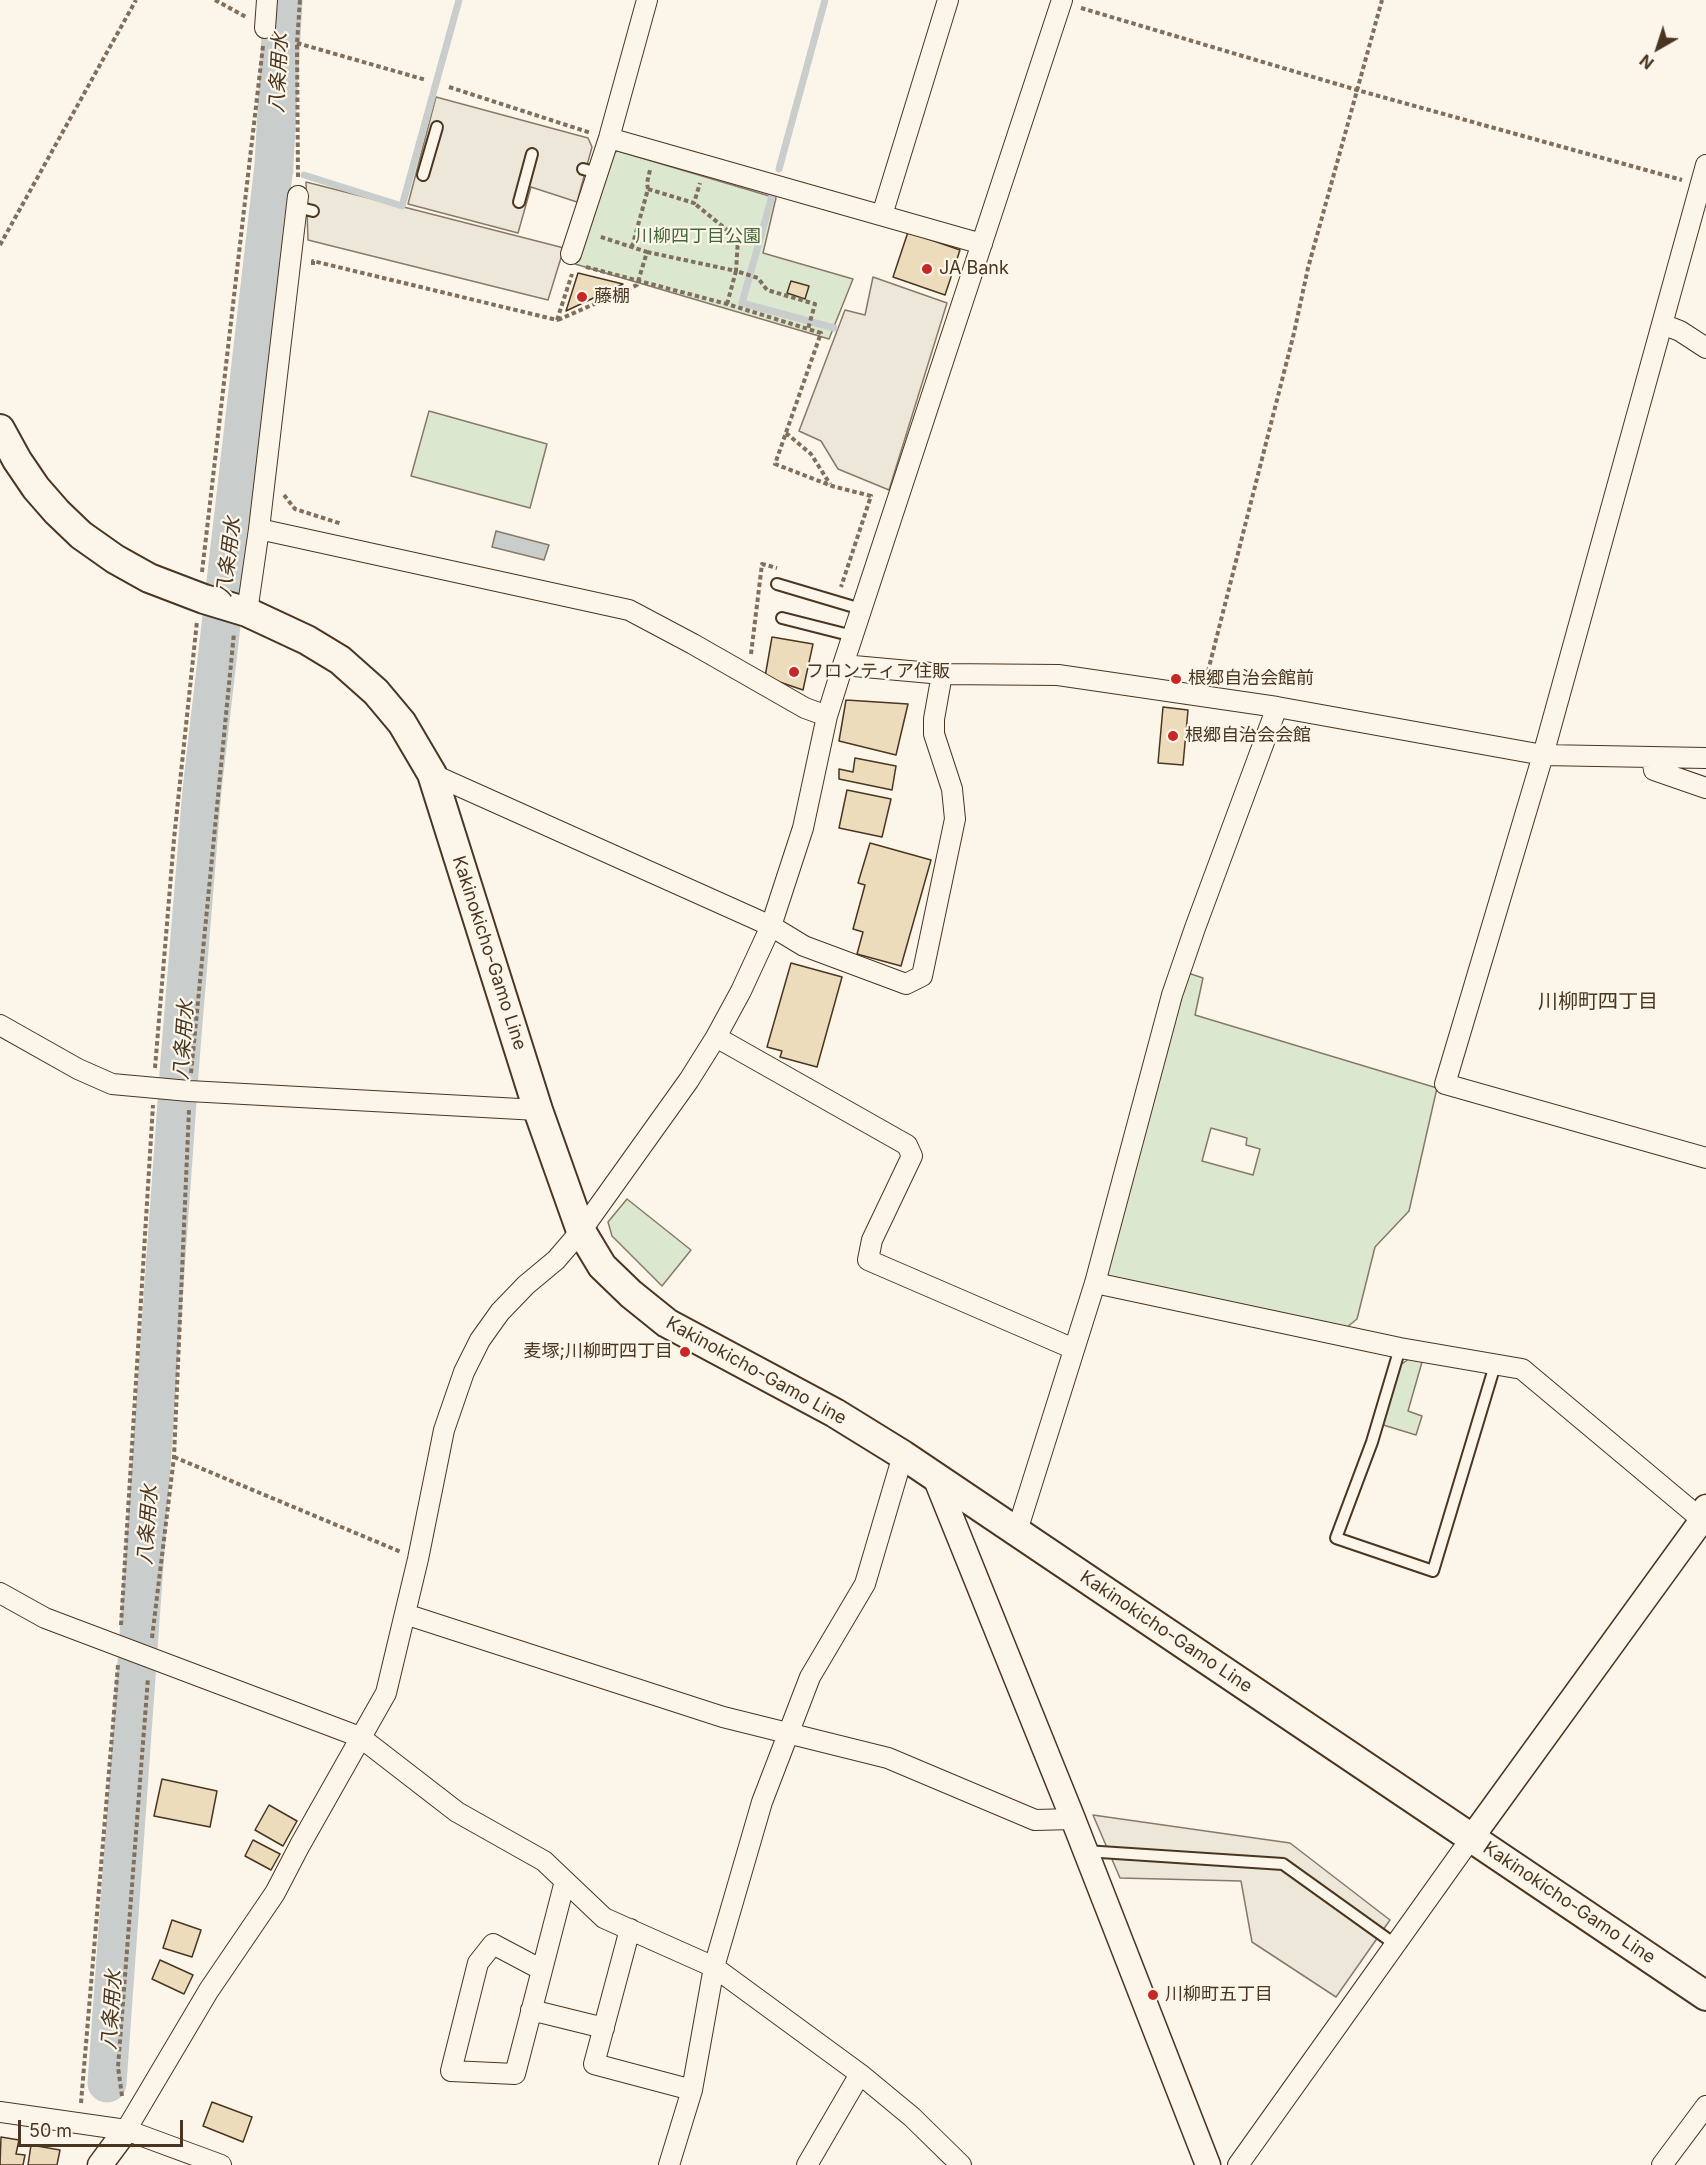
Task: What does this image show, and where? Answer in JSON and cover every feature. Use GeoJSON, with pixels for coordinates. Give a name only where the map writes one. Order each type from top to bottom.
{"type":"FeatureCollection","features":[{"type":"Feature","properties":{"kind":"main road","name":"Kakinokicho-Gamo Line"},"geometry":{"type":"LineString","coordinates":[[0,429],[8,456],[57,512],[81,535],[149,579],[242,610],[307,640],[340,660],[376,692],[402,723],[432,774],[538,1110],[581,1231],[602,1266],[632,1294],[667,1323],[835,1413],[903,1455],[1706,1996]]}},
{"type":"Feature","properties":{"kind":"street"},"geometry":{"type":"LineString","coordinates":[[265,28],[267,0]]}},
{"type":"Feature","properties":{"kind":"street"},"geometry":{"type":"LineString","coordinates":[[573,259],[591,171],[609,138],[647,0]]}},
{"type":"Feature","properties":{"kind":"street"},"geometry":{"type":"LineString","coordinates":[[882,215],[948,0]]}},
{"type":"Feature","properties":{"kind":"street"},"geometry":{"type":"LineString","coordinates":[[102,2165],[126,2130],[209,1990],[275,1893],[386,1693],[418,1559],[444,1430],[464,1372],[480,1340],[500,1312],[526,1285],[556,1260],[581,1231],[689,1080],[741,991],[771,926],[803,828],[827,716],[852,636],[1062,1]]}},
{"type":"Feature","properties":{"kind":"street"},"geometry":{"type":"LineString","coordinates":[[609,138],[982,244]]}},
{"type":"Feature","properties":{"kind":"street"},"geometry":{"type":"LineString","coordinates":[[1706,165],[1701,192],[1542,755],[1445,1084],[1706,1158]]}},
{"type":"Feature","properties":{"kind":"street"},"geometry":{"type":"LineString","coordinates":[[242,610],[260,529],[302,204]]}},
{"type":"Feature","properties":{"kind":"street"},"geometry":{"type":"LineString","coordinates":[[1662,324],[1680,331],[1706,348]]}},
{"type":"Feature","properties":{"kind":"street"},"geometry":{"type":"LineString","coordinates":[[260,529],[629,610],[805,708],[827,716]]}},
{"type":"Feature","properties":{"kind":"street"},"geometry":{"type":"LineString","coordinates":[[843,665],[942,674],[1058,675],[1277,707],[1542,755],[1706,758]]}},
{"type":"Feature","properties":{"kind":"street"},"geometry":{"type":"LineString","coordinates":[[432,774],[771,926],[804,946],[906,984],[922,976],[956,819],[952,789],[934,734],[934,720],[942,674]]}},
{"type":"Feature","properties":{"kind":"street"},"geometry":{"type":"LineString","coordinates":[[1017,1531],[1095,1283],[1172,995],[1277,707]]}},
{"type":"Feature","properties":{"kind":"street"},"geometry":{"type":"LineString","coordinates":[[1652,758],[1654,770],[1706,788]]}},
{"type":"Feature","properties":{"kind":"street"},"geometry":{"type":"LineString","coordinates":[[0,1025],[78,1069],[112,1084],[188,1091],[538,1110]]}},
{"type":"Feature","properties":{"kind":"street"},"geometry":{"type":"LineString","coordinates":[[716,1037],[907,1145],[912,1156],[872,1240],[868,1260],[1074,1349]]}},
{"type":"Feature","properties":{"kind":"street"},"geometry":{"type":"LineString","coordinates":[[1095,1283],[1400,1348],[1522,1369],[1705,1517],[1472,1837],[1238,2165]]}},
{"type":"Feature","properties":{"kind":"street"},"geometry":{"type":"LineString","coordinates":[[669,2165],[692,2090],[714,1967],[762,1802],[810,1677],[865,1584],[903,1455]]}},
{"type":"Feature","properties":{"kind":"street"},"geometry":{"type":"LineString","coordinates":[[935,1477],[1073,1819],[1208,2165]]}},
{"type":"Feature","properties":{"kind":"street"},"geometry":{"type":"LineString","coordinates":[[0,1593],[45,1618],[360,1737],[457,1812],[544,1860],[604,1918],[714,1967],[860,2074],[912,2117],[961,2165]]}},
{"type":"Feature","properties":{"kind":"street"},"geometry":{"type":"LineString","coordinates":[[405,1614],[723,1717],[888,1758],[1035,1820],[1073,1819]]}},
{"type":"Feature","properties":{"kind":"street"},"geometry":{"type":"LineString","coordinates":[[542,1970],[493,1944],[478,1963],[451,2072],[515,2074],[531,2010],[542,1970],[565,1881]]}},
{"type":"Feature","properties":{"kind":"street"},"geometry":{"type":"LineString","coordinates":[[630,1929],[594,2064],[692,2090]]}},
{"type":"Feature","properties":{"kind":"street"},"geometry":{"type":"LineString","coordinates":[[531,2010],[604,2028]]}},
{"type":"Feature","properties":{"kind":"street"},"geometry":{"type":"LineString","coordinates":[[807,2165],[860,2074]]}},
{"type":"Feature","properties":{"kind":"street"},"geometry":{"type":"LineString","coordinates":[[1662,2165],[1706,2106]]}},
{"type":"Feature","properties":{"kind":"street"},"geometry":{"type":"LineString","coordinates":[[0,2112],[126,2130],[221,2165]]}},
{"type":"Feature","properties":{"kind":"lane"},"geometry":{"type":"LineString","coordinates":[[423,175],[437,127]]}},
{"type":"Feature","properties":{"kind":"lane"},"geometry":{"type":"LineString","coordinates":[[519,202],[532,154]]}},
{"type":"Feature","properties":{"kind":"lane"},"geometry":{"type":"LineString","coordinates":[[777,584],[861,609]]}},
{"type":"Feature","properties":{"kind":"lane"},"geometry":{"type":"LineString","coordinates":[[782,618],[852,636]]}},
{"type":"Feature","properties":{"kind":"lane"},"geometry":{"type":"LineString","coordinates":[[1400,1348],[1372,1442],[1336,1538],[1433,1571],[1495,1365]]}},
{"type":"Feature","properties":{"kind":"lane"},"geometry":{"type":"LineString","coordinates":[[1085,1851],[1283,1864],[1396,1945]]}},
{"type":"Feature","properties":{"kind":"path"},"geometry":{"type":"LineString","coordinates":[[0,245],[136,0]]}},
{"type":"Feature","properties":{"kind":"path"},"geometry":{"type":"LineString","coordinates":[[79,2122],[125,1647],[157,1088],[174,839],[265,28],[215,0]]}},
{"type":"Feature","properties":{"kind":"path"},"geometry":{"type":"LineString","coordinates":[[300,0],[297,43],[302,204]]}},
{"type":"Feature","properties":{"kind":"path"},"geometry":{"type":"LineString","coordinates":[[1202,695],[1294,333],[1308,268],[1382,0]]}},
{"type":"Feature","properties":{"kind":"path"},"geometry":{"type":"LineString","coordinates":[[1062,1],[1701,192]]}},
{"type":"Feature","properties":{"kind":"path"},"geometry":{"type":"LineString","coordinates":[[297,43],[426,80]]}},
{"type":"Feature","properties":{"kind":"path"},"geometry":{"type":"LineString","coordinates":[[449,87],[609,138]]}},
{"type":"Feature","properties":{"kind":"path"},"geometry":{"type":"LineString","coordinates":[[632,247],[648,189],[647,183],[655,151]]}},
{"type":"Feature","properties":{"kind":"path"},"geometry":{"type":"LineString","coordinates":[[694,203],[705,165]]}},
{"type":"Feature","properties":{"kind":"path"},"geometry":{"type":"LineString","coordinates":[[648,189],[694,203],[738,239],[736,271],[727,304]]}},
{"type":"Feature","properties":{"kind":"path"},"geometry":{"type":"LineString","coordinates":[[579,230],[647,252],[755,277],[767,290],[815,304],[808,327]]}},
{"type":"Feature","properties":{"kind":"path"},"geometry":{"type":"LineString","coordinates":[[313,261],[557,320],[637,285],[647,252]]}},
{"type":"Feature","properties":{"kind":"path"},"geometry":{"type":"LineString","coordinates":[[557,320],[573,259],[638,282],[727,304],[808,327],[821,333],[775,464],[832,486],[871,496],[842,588],[832,585]]}},
{"type":"Feature","properties":{"kind":"path"},"geometry":{"type":"LineString","coordinates":[[786,433],[811,454],[832,486]]}},
{"type":"Feature","properties":{"kind":"path"},"geometry":{"type":"LineString","coordinates":[[284,497],[295,509],[350,526]]}},
{"type":"Feature","properties":{"kind":"path"},"geometry":{"type":"LineString","coordinates":[[750,660],[762,564],[782,570]]}},
{"type":"Feature","properties":{"kind":"path"},"geometry":{"type":"LineString","coordinates":[[126,2130],[118,2067],[150,1656],[174,1457],[188,1091],[242,610]]}},
{"type":"Feature","properties":{"kind":"path"},"geometry":{"type":"LineString","coordinates":[[174,1457],[418,1559]]}},
{"type":"Feature","properties":{"kind":"green space","name":"川柳四丁目公園"},"geometry":{"type":"Polygon","coordinates":[[[618,151],[776,198],[763,253],[853,279],[829,339],[575,264],[612,153],[618,151]]]}},
{"type":"Feature","properties":{"kind":"green space"},"geometry":{"type":"Polygon","coordinates":[[[429,411],[547,444],[530,508],[411,476],[429,411]]]}},
{"type":"Feature","properties":{"kind":"green space"},"geometry":{"type":"Polygon","coordinates":[[[1188,973],[1203,978],[1195,1015],[1437,1088],[1409,1211],[1375,1247],[1357,1319],[1346,1328],[1106,1276],[1188,973]],[[1211,1128],[1202,1161],[1253,1175],[1260,1149],[1246,1145],[1247,1138],[1211,1128]]]}},
{"type":"Feature","properties":{"kind":"green space"},"geometry":{"type":"Polygon","coordinates":[[[627,1199],[691,1250],[662,1286],[612,1236],[608,1222],[627,1199]]]}},
{"type":"Feature","properties":{"kind":"green space"},"geometry":{"type":"Polygon","coordinates":[[[1416,1354],[1424,1355],[1408,1411],[1422,1416],[1416,1435],[1380,1424],[1396,1368],[1416,1354]]]}},
{"type":"Feature","properties":{"kind":"shaded area"},"geometry":{"type":"Polygon","coordinates":[[[436,97],[588,138],[592,147],[577,202],[531,187],[518,233],[408,204],[436,97]]]}},
{"type":"Feature","properties":{"kind":"shaded area"},"geometry":{"type":"Polygon","coordinates":[[[306,182],[564,248],[548,300],[308,240],[306,182]]]}},
{"type":"Feature","properties":{"kind":"shaded area"},"geometry":{"type":"Polygon","coordinates":[[[873,277],[947,303],[889,490],[838,469],[821,441],[799,431],[845,310],[865,315],[873,277]]]}},
{"type":"Feature","properties":{"kind":"shaded area"},"geometry":{"type":"Polygon","coordinates":[[[496,531],[549,545],[544,560],[492,547],[496,531]]]}},
{"type":"Feature","properties":{"kind":"shaded area"},"geometry":{"type":"Polygon","coordinates":[[[1093,1815],[1290,1843],[1390,1920],[1336,1997],[1252,1942],[1241,1881],[1120,1878],[1093,1815]]]}},
{"type":"Feature","properties":{"kind":"building"},"geometry":{"type":"Polygon","coordinates":[[[908,232],[960,250],[945,295],[893,277],[908,232]]]}},
{"type":"Feature","properties":{"kind":"building","name":"藤棚"},"geometry":{"type":"Polygon","coordinates":[[[578,273],[623,284],[566,311],[578,273]]]}},
{"type":"Feature","properties":{"kind":"building"},"geometry":{"type":"Polygon","coordinates":[[[791,281],[809,286],[805,299],[787,293],[791,281]]]}},
{"type":"Feature","properties":{"kind":"building"},"geometry":{"type":"Polygon","coordinates":[[[772,637],[813,644],[803,690],[765,677],[772,637]]]}},
{"type":"Feature","properties":{"kind":"building"},"geometry":{"type":"Polygon","coordinates":[[[846,700],[908,704],[896,755],[839,741],[846,700]]]}},
{"type":"Feature","properties":{"kind":"building","name":"根郷自治会会館"},"geometry":{"type":"Polygon","coordinates":[[[1163,707],[1188,710],[1183,765],[1158,763],[1163,707]]]}},
{"type":"Feature","properties":{"kind":"building"},"geometry":{"type":"Polygon","coordinates":[[[855,758],[896,766],[892,790],[839,779],[839,769],[853,772],[855,758]]]}},
{"type":"Feature","properties":{"kind":"building"},"geometry":{"type":"Polygon","coordinates":[[[847,790],[891,799],[882,837],[839,828],[847,790]]]}},
{"type":"Feature","properties":{"kind":"building"},"geometry":{"type":"Polygon","coordinates":[[[870,843],[931,860],[901,966],[857,954],[863,932],[853,929],[865,885],[858,883],[870,843]]]}},
{"type":"Feature","properties":{"kind":"building"},"geometry":{"type":"Polygon","coordinates":[[[791,963],[842,977],[817,1067],[780,1057],[782,1051],[767,1047],[791,963]]]}},
{"type":"Feature","properties":{"kind":"building"},"geometry":{"type":"Polygon","coordinates":[[[162,1779],[217,1791],[210,1827],[154,1816],[162,1779]]]}},
{"type":"Feature","properties":{"kind":"building"},"geometry":{"type":"Polygon","coordinates":[[[269,1805],[297,1821],[283,1846],[255,1830],[269,1805]]]}},
{"type":"Feature","properties":{"kind":"building"},"geometry":{"type":"Polygon","coordinates":[[[253,1840],[280,1854],[271,1870],[245,1856],[253,1840]]]}},
{"type":"Feature","properties":{"kind":"building"},"geometry":{"type":"Polygon","coordinates":[[[172,1920],[201,1930],[192,1957],[163,1948],[172,1920]]]}},
{"type":"Feature","properties":{"kind":"building"},"geometry":{"type":"Polygon","coordinates":[[[160,1960],[193,1975],[184,1994],[152,1979],[160,1960]]]}},
{"type":"Feature","properties":{"kind":"building"},"geometry":{"type":"Polygon","coordinates":[[[212,2102],[252,2117],[243,2142],[203,2126],[212,2102]]]}},
{"type":"Feature","properties":{"kind":"building"},"geometry":{"type":"Polygon","coordinates":[[[1,2137],[19,2140],[16,2154],[25,2155],[23,2165],[0,2165],[1,2137]]]}},
{"type":"Feature","properties":{"kind":"building"},"geometry":{"type":"Polygon","coordinates":[[[31,2145],[60,2150],[57,2165],[28,2165],[31,2145]]]}},
{"type":"Feature","properties":{"kind":"waterway","name":"八条用水"},"geometry":{"type":"LineString","coordinates":[[107,2083],[180,1060],[202,790],[274,165],[283,0]]}},
{"type":"Feature","properties":{"kind":"waterway"},"geometry":{"type":"LineString","coordinates":[[304,175],[402,206],[459,0]]}},
{"type":"Feature","properties":{"kind":"waterway"},"geometry":{"type":"LineString","coordinates":[[779,169],[825,0]]}},
{"type":"Feature","properties":{"kind":"waterway"},"geometry":{"type":"LineString","coordinates":[[274,165],[290,172]]}},
{"type":"Feature","properties":{"kind":"waterway"},"geometry":{"type":"LineString","coordinates":[[772,196],[742,303],[834,328]]}},
{"type":"Feature","properties":{"kind":"place","name":"JA Bank"},"geometry":{"type":"Point","coordinates":[927,269]}},
{"type":"Feature","properties":{"kind":"place","name":"藤棚"},"geometry":{"type":"Point","coordinates":[582,297]}},
{"type":"Feature","properties":{"kind":"place","name":"フロンティア住販"},"geometry":{"type":"Point","coordinates":[794,672]}},
{"type":"Feature","properties":{"kind":"place","name":"根郷自治会館前"},"geometry":{"type":"Point","coordinates":[1176,679]}},
{"type":"Feature","properties":{"kind":"place","name":"根郷自治会会館"},"geometry":{"type":"Point","coordinates":[1173,736]}},
{"type":"Feature","properties":{"kind":"place","name":"麦塚;川柳町四丁目"},"geometry":{"type":"Point","coordinates":[685,1352]}},
{"type":"Feature","properties":{"kind":"place","name":"川柳町五丁目"},"geometry":{"type":"Point","coordinates":[1153,1995]}},
{"type":"Feature","properties":{"kind":"district","name":"川柳町四丁目"},"geometry":{"type":"Point","coordinates":[1598,1002]}}]}
